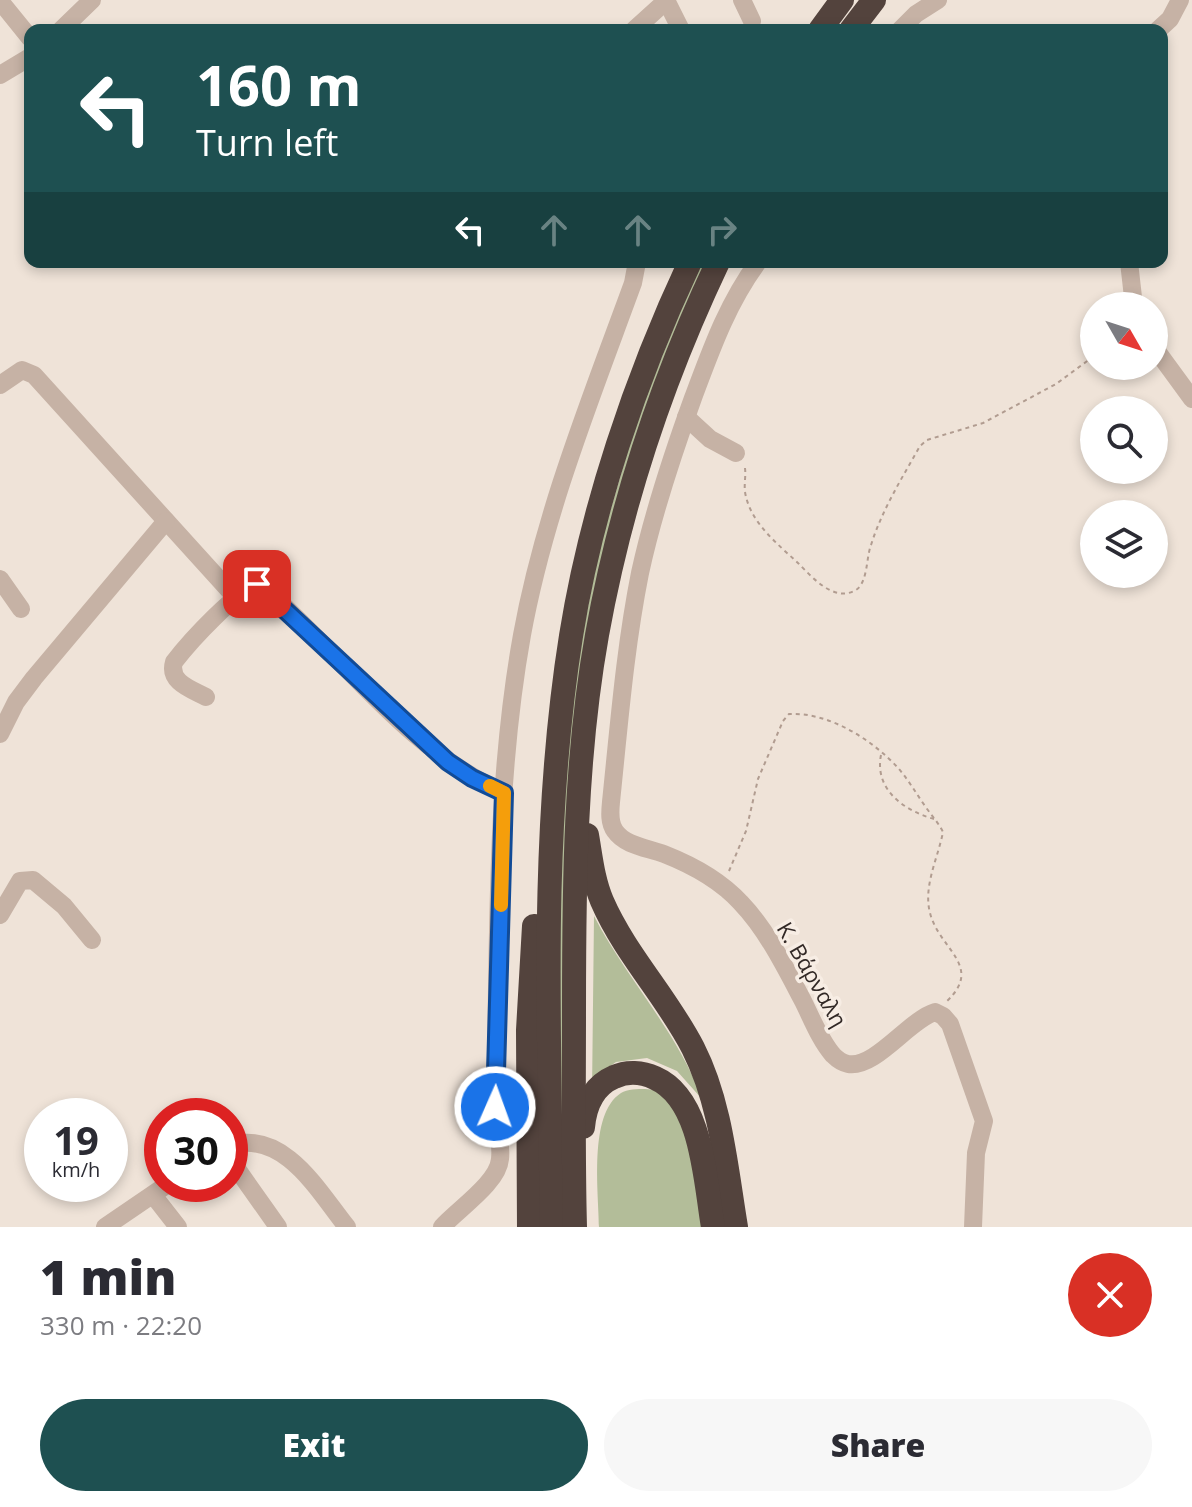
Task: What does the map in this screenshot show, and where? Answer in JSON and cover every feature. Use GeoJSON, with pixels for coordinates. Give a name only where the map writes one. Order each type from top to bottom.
{"type":"FeatureCollection","features":[{"type":"Feature","properties":{"kind":"highway"},"geometry":{"type":"LineString","coordinates":[[824,24],[842,0]]}},
{"type":"Feature","properties":{"kind":"highway"},"geometry":{"type":"LineString","coordinates":[[856,24],[874,0]]}},
{"type":"Feature","properties":{"kind":"highway"},"geometry":{"type":"LineString","coordinates":[[552,1227],[550,870],[553,790],[571,632],[616,454],[657,336],[687,268]]}},
{"type":"Feature","properties":{"kind":"highway"},"geometry":{"type":"LineString","coordinates":[[574,1222],[575,870],[578,792],[589,684],[608,579],[640,462],[681,345],[715,268]]}},
{"type":"Feature","properties":{"kind":"highway"},"geometry":{"type":"LineString","coordinates":[[529,1227],[528,1030],[531,970],[541,832],[554,722],[564,682]]}},
{"type":"Feature","properties":{"kind":"highway"},"geometry":{"type":"LineString","coordinates":[[589,684],[587,834],[594,879],[613,921],[694,1049],[719,1127],[736,1227]]}},
{"type":"Feature","properties":{"kind":"highway"},"geometry":{"type":"LineString","coordinates":[[574,1222],[584,1117],[590,1098],[604,1082],[625,1073],[639,1073],[652,1076],[674,1090],[687,1109],[696,1132],[713,1227]]}},
{"type":"Feature","properties":{"kind":"street"},"geometry":{"type":"LineString","coordinates":[[67,24],[92,0]]}},
{"type":"Feature","properties":{"kind":"street"},"geometry":{"type":"LineString","coordinates":[[640,24],[666,0],[678,24]]}},
{"type":"Feature","properties":{"kind":"street"},"geometry":{"type":"LineString","coordinates":[[742,0],[752,21]]}},
{"type":"Feature","properties":{"kind":"street"},"geometry":{"type":"LineString","coordinates":[[906,24],[938,0]]}},
{"type":"Feature","properties":{"kind":"street"},"geometry":{"type":"LineString","coordinates":[[1165,24],[1180,0]]}},
{"type":"Feature","properties":{"kind":"street"},"geometry":{"type":"LineString","coordinates":[[0,1],[24,31]]}},
{"type":"Feature","properties":{"kind":"street"},"geometry":{"type":"LineString","coordinates":[[0,75],[24,61]]}},
{"type":"Feature","properties":{"kind":"street"},"geometry":{"type":"LineString","coordinates":[[442,1227],[498,1171],[500,1157],[495,1107],[504,793],[514,690],[535,576],[566,471],[636,268]]}},
{"type":"Feature","properties":{"kind":"street"},"geometry":{"type":"LineString","coordinates":[[736,453],[710,439],[686,417],[722,322],[738,289],[754,268]]}},
{"type":"Feature","properties":{"kind":"street"},"geometry":{"type":"LineString","coordinates":[[1130,268],[1132,292]]}},
{"type":"Feature","properties":{"kind":"street"},"geometry":{"type":"LineString","coordinates":[[1168,366],[1192,399]]}},
{"type":"Feature","properties":{"kind":"street"},"geometry":{"type":"LineString","coordinates":[[0,385],[22,370],[34,375],[236,598]]}},
{"type":"Feature","properties":{"kind":"street","name":"Κ. Βάρναλη"},"geometry":{"type":"LineString","coordinates":[[686,417],[654,516],[630,631],[611,823],[618,835],[631,843],[684,863],[724,887],[743,904],[793,982],[832,1054],[845,1064],[858,1065],[869,1059],[923,1016],[935,1012]]}},
{"type":"Feature","properties":{"kind":"street"},"geometry":{"type":"LineString","coordinates":[[2,723],[28,686],[166,521]]}},
{"type":"Feature","properties":{"kind":"street"},"geometry":{"type":"LineString","coordinates":[[0,579],[21,609]]}},
{"type":"Feature","properties":{"kind":"street"},"geometry":{"type":"LineString","coordinates":[[206,697],[176,679],[172,665],[236,598],[254,585],[261,585],[448,762],[504,793]]}},
{"type":"Feature","properties":{"kind":"street"},"geometry":{"type":"LineString","coordinates":[[0,915],[20,881],[33,880],[64,906],[92,940]]}},
{"type":"Feature","properties":{"kind":"street"},"geometry":{"type":"LineString","coordinates":[[935,1012],[950,1024],[984,1121],[976,1153],[973,1227]]}},
{"type":"Feature","properties":{"kind":"street"},"geometry":{"type":"LineString","coordinates":[[248,1142],[263,1144],[284,1154],[347,1227]]}},
{"type":"Feature","properties":{"kind":"street"},"geometry":{"type":"LineString","coordinates":[[248,1184],[278,1227]]}},
{"type":"Feature","properties":{"kind":"street"},"geometry":{"type":"LineString","coordinates":[[105,1227],[144,1201]]}},
{"type":"Feature","properties":{"kind":"street"},"geometry":{"type":"LineString","coordinates":[[158,1202],[178,1227]]}},
{"type":"Feature","properties":{"kind":"path"},"geometry":{"type":"LineString","coordinates":[[736,453],[745,466],[744,488],[752,513],[767,533],[818,583],[830,591],[851,592],[858,589],[864,579],[870,547],[881,518],[920,446],[927,440],[983,423],[1056,384],[1080,366]]}},
{"type":"Feature","properties":{"kind":"path"},"geometry":{"type":"LineString","coordinates":[[724,887],[746,831],[758,779],[783,721],[789,714],[800,714],[831,720],[846,727],[896,766],[943,832],[932,875],[930,913],[963,970],[962,984],[935,1012]]}},
{"type":"Feature","properties":{"kind":"path"},"geometry":{"type":"LineString","coordinates":[[881,754],[879,765],[882,779],[891,795],[904,807],[937,820]]}},
{"type":"Feature","properties":{"kind":"green space"},"geometry":{"type":"Polygon","coordinates":[[[698,268],[705,268],[606,546],[561,1227],[559,870],[573,682],[600,546],[638,416],[698,268]]]}},
{"type":"Feature","properties":{"kind":"green space"},"geometry":{"type":"Polygon","coordinates":[[[594,916],[680,1051],[702,1099],[677,1071],[647,1058],[616,1062],[603,1071],[592,1093],[594,916]]]}},
{"type":"Feature","properties":{"kind":"green space"},"geometry":{"type":"Polygon","coordinates":[[[657,1090],[686,1121],[706,1227],[599,1227],[597,1175],[604,1118],[611,1103],[621,1093],[657,1090]]]}},
{"type":"Feature","properties":{"kind":"slow traffic"},"geometry":{"type":"LineString","coordinates":[[490,786],[504,793],[501,905]]}},
{"type":"Feature","properties":{"kind":"route"},"geometry":{"type":"LineString","coordinates":[[257,584],[448,762],[504,793],[495,1107]]}}]}
